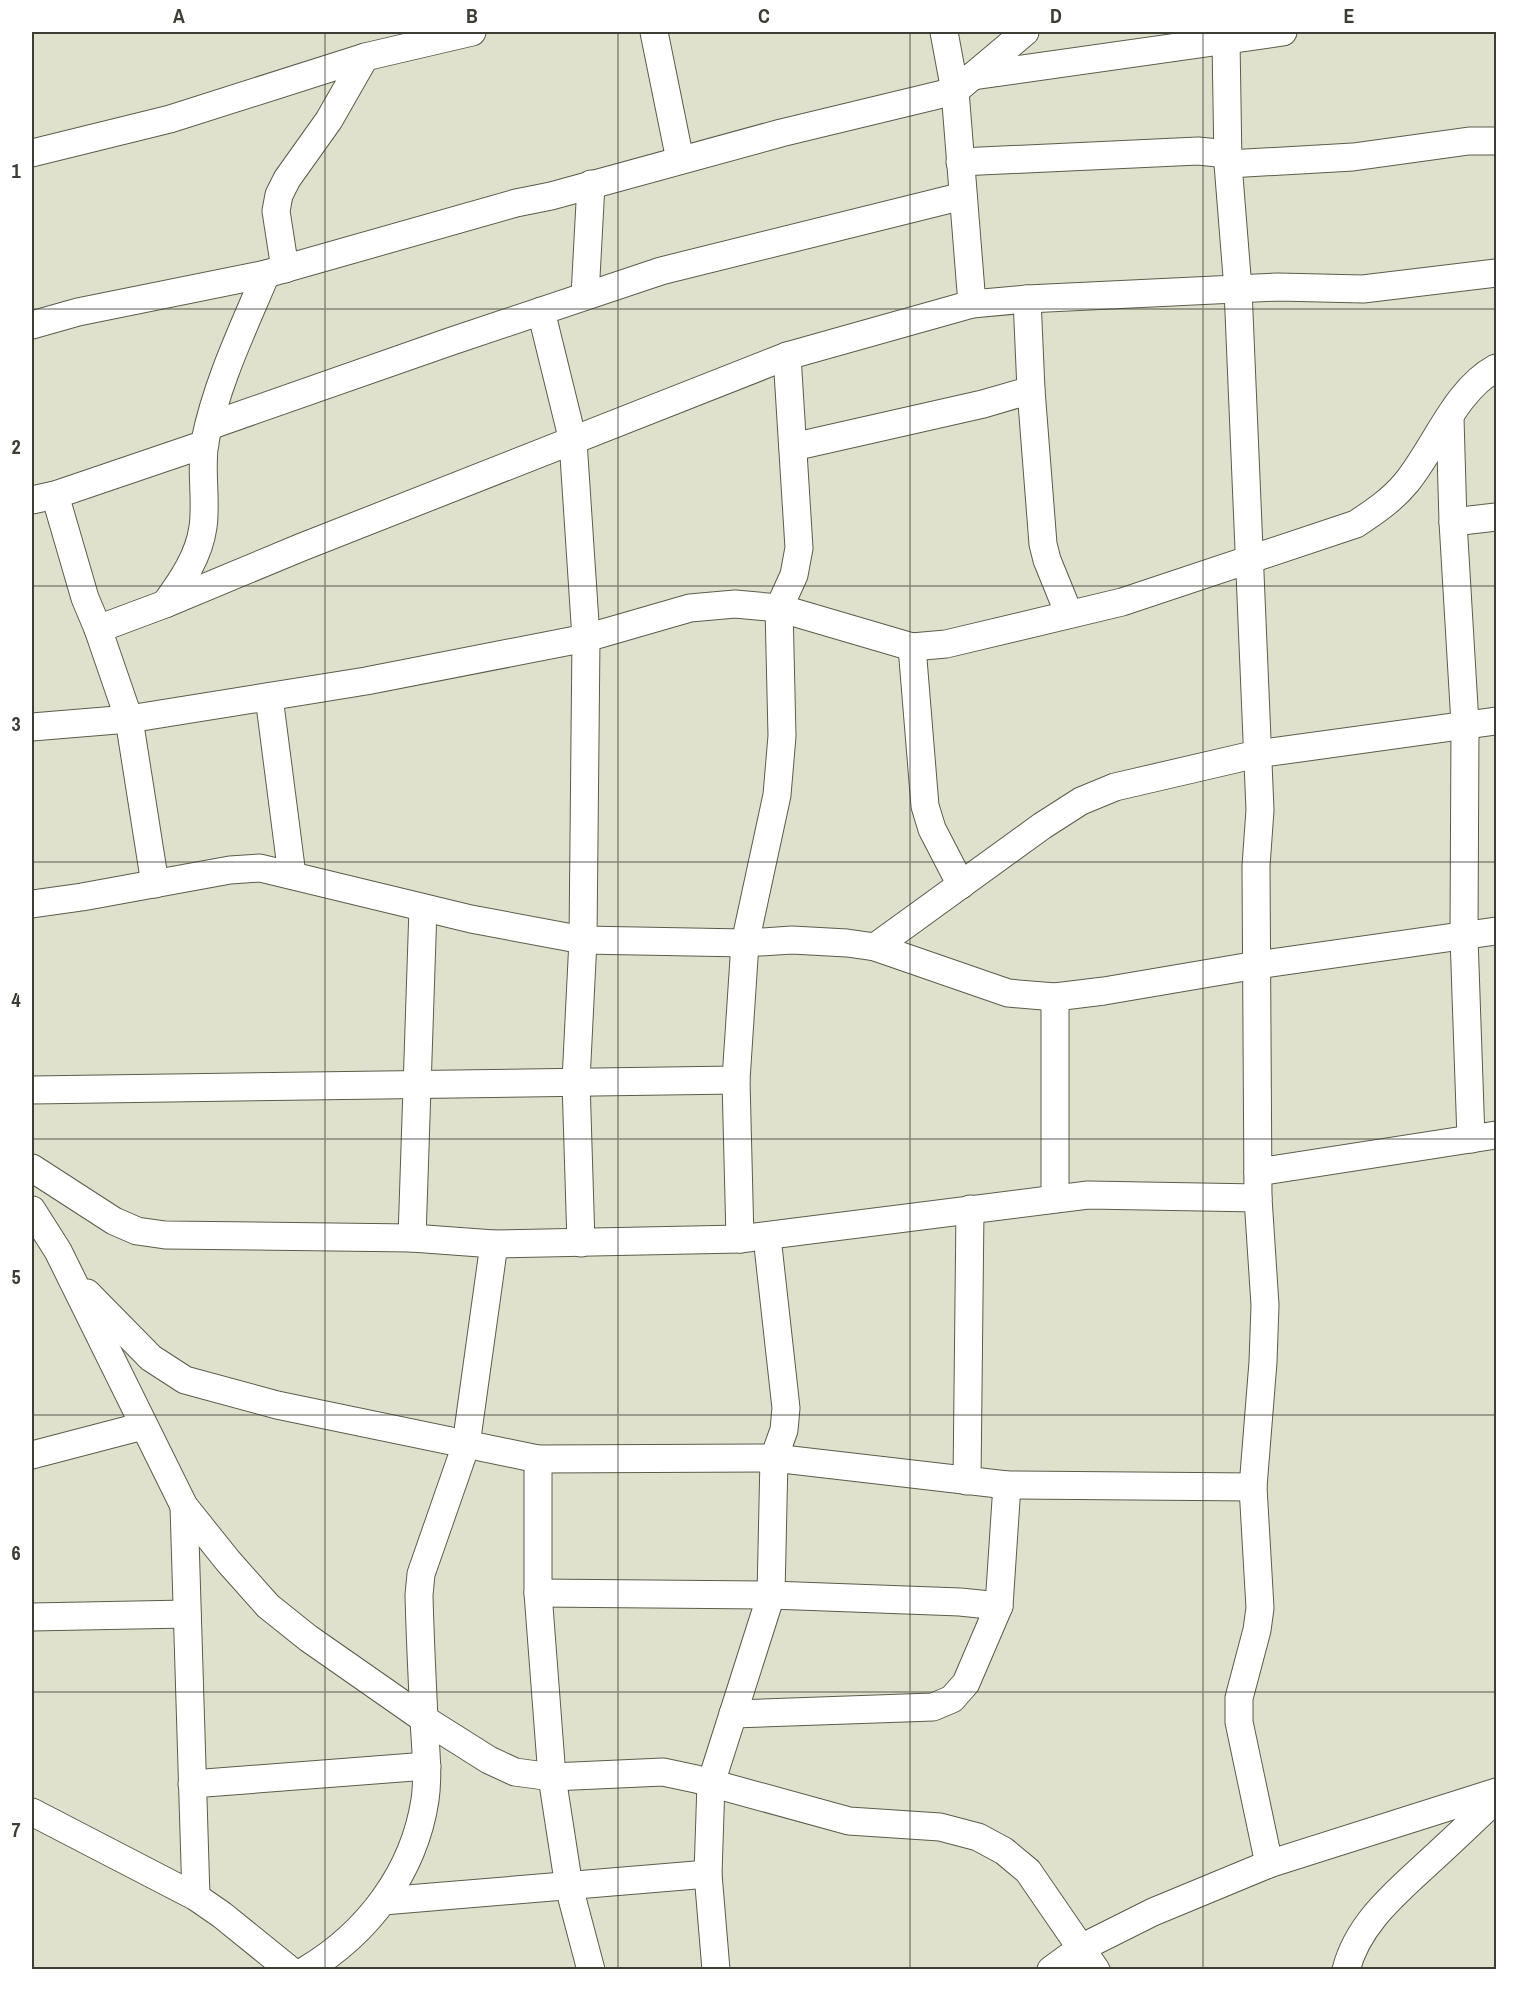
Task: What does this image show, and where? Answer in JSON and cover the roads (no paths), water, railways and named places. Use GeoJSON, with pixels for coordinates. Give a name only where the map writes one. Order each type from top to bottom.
{"type":"FeatureCollection","features":[{"type":"Feature","properties":{"kind":"street"},"geometry":{"type":"LineString","coordinates":[[32,153],[170,119],[365,57],[472,32]]}},
{"type":"Feature","properties":{"kind":"street"},"geometry":{"type":"LineString","coordinates":[[654,32],[680,160]]}},
{"type":"Feature","properties":{"kind":"street"},"geometry":{"type":"LineString","coordinates":[[944,32],[964,83],[960,162],[972,304]]}},
{"type":"Feature","properties":{"kind":"street"},"geometry":{"type":"LineString","coordinates":[[964,83],[1025,32]]}},
{"type":"Feature","properties":{"kind":"street"},"geometry":{"type":"LineString","coordinates":[[32,325],[78,312],[276,271],[964,83],[1283,32]]}},
{"type":"Feature","properties":{"kind":"street"},"geometry":{"type":"LineString","coordinates":[[1226,40],[1228,159],[1238,289],[1260,810],[1256,866],[1258,1185],[1265,1305],[1254,1487],[1260,1608],[1257,1630],[1239,1698],[1239,1722],[1269,1864]]}},
{"type":"Feature","properties":{"kind":"street"},"geometry":{"type":"LineString","coordinates":[[165,604],[184,579],[203,528],[207,435],[222,377],[276,271],[276,211],[279,195],[286,178],[329,120],[365,57]]}},
{"type":"Feature","properties":{"kind":"street"},"geometry":{"type":"LineString","coordinates":[[960,162],[1198,151],[1228,159],[1353,157],[1469,141],[1497,141]]}},
{"type":"Feature","properties":{"kind":"street"},"geometry":{"type":"LineString","coordinates":[[585,296],[591,184]]}},
{"type":"Feature","properties":{"kind":"street"},"geometry":{"type":"LineString","coordinates":[[155,884],[129,719],[98,629],[43,497],[585,296],[661,272],[963,196]]}},
{"type":"Feature","properties":{"kind":"street"},"geometry":{"type":"LineString","coordinates":[[98,629],[787,356],[972,304],[1027,299],[1278,287],[1363,289],[1497,273]]}},
{"type":"Feature","properties":{"kind":"street"},"geometry":{"type":"LineString","coordinates":[[1027,299],[1031,390],[1043,544],[1069,615]]}},
{"type":"Feature","properties":{"kind":"street"},"geometry":{"type":"LineString","coordinates":[[541,311],[573,441],[586,638],[583,940],[576,1081],[580,1243]]}},
{"type":"Feature","properties":{"kind":"street"},"geometry":{"type":"LineString","coordinates":[[740,1239],[735,1080],[745,943],[777,795],[782,736],[779,608],[794,575],[799,548],[787,356]]}},
{"type":"Feature","properties":{"kind":"street"},"geometry":{"type":"LineString","coordinates":[[32,727],[129,719],[366,681],[586,638],[690,608],[735,604],[779,608],[912,647],[946,644],[1069,615],[1122,602],[1356,524],[1382,507],[1406,483],[1470,388],[1497,368]]}},
{"type":"Feature","properties":{"kind":"street"},"geometry":{"type":"LineString","coordinates":[[793,447],[983,404],[1031,390]]}},
{"type":"Feature","properties":{"kind":"street"},"geometry":{"type":"LineString","coordinates":[[32,1168],[114,1221],[137,1231],[165,1235],[412,1238],[494,1244],[580,1243],[767,1237],[1055,1198],[1258,1185],[1484,1137],[1464,937],[1465,724],[1453,522],[1450,418]]}},
{"type":"Feature","properties":{"kind":"street"},"geometry":{"type":"LineString","coordinates":[[1453,522],[1497,517]]}},
{"type":"Feature","properties":{"kind":"street"},"geometry":{"type":"LineString","coordinates":[[912,647],[925,806],[932,829],[961,885]]}},
{"type":"Feature","properties":{"kind":"street"},"geometry":{"type":"LineString","coordinates":[[269,697],[292,875]]}},
{"type":"Feature","properties":{"kind":"street"},"geometry":{"type":"LineString","coordinates":[[875,947],[1042,826],[1082,801],[1114,787],[1257,754],[1497,721]]}},
{"type":"Feature","properties":{"kind":"street"},"geometry":{"type":"LineString","coordinates":[[32,904],[230,870],[260,868],[423,908],[583,940],[745,943],[792,940],[875,947],[1008,993],[1055,996],[1104,991],[1257,965],[1497,931]]}},
{"type":"Feature","properties":{"kind":"street"},"geometry":{"type":"LineString","coordinates":[[412,1238],[423,908]]}},
{"type":"Feature","properties":{"kind":"street"},"geometry":{"type":"LineString","coordinates":[[1055,996],[1055,1198]]}},
{"type":"Feature","properties":{"kind":"street"},"geometry":{"type":"LineString","coordinates":[[32,1090],[735,1080]]}},
{"type":"Feature","properties":{"kind":"street"},"geometry":{"type":"LineString","coordinates":[[967,1481],[970,1209]]}},
{"type":"Feature","properties":{"kind":"street"},"geometry":{"type":"LineString","coordinates":[[32,1210],[58,1251],[184,1506],[228,1562],[268,1606],[308,1638],[424,1719],[489,1760],[515,1772],[552,1777],[663,1772],[849,1821],[940,1827],[978,1837],[1004,1851],[1028,1871],[1096,1970]]}},
{"type":"Feature","properties":{"kind":"street"},"geometry":{"type":"LineString","coordinates":[[716,1970],[708,1874],[711,1783],[771,1595],[774,1458],[784,1430],[786,1408],[767,1237]]}},
{"type":"Feature","properties":{"kind":"street"},"geometry":{"type":"LineString","coordinates":[[306,1970],[348,1941],[383,1901],[406,1865],[415,1840],[425,1800],[427,1766],[419,1595],[421,1574],[466,1445],[494,1244]]}},
{"type":"Feature","properties":{"kind":"street"},"geometry":{"type":"LineString","coordinates":[[71,1277],[151,1358],[185,1380],[277,1406],[537,1460],[774,1458],[1007,1485],[1254,1487]]}},
{"type":"Feature","properties":{"kind":"street"},"geometry":{"type":"LineString","coordinates":[[32,1455],[143,1426]]}},
{"type":"Feature","properties":{"kind":"street"},"geometry":{"type":"LineString","coordinates":[[537,1460],[538,1593],[552,1777],[569,1887],[591,1970]]}},
{"type":"Feature","properties":{"kind":"street"},"geometry":{"type":"LineString","coordinates":[[733,1714],[933,1707],[952,1699],[966,1683],[999,1606],[1007,1485]]}},
{"type":"Feature","properties":{"kind":"street"},"geometry":{"type":"LineString","coordinates":[[184,1506],[196,1897]]}},
{"type":"Feature","properties":{"kind":"street"},"geometry":{"type":"LineString","coordinates":[[538,1593],[771,1595],[960,1602],[999,1606]]}},
{"type":"Feature","properties":{"kind":"street"},"geometry":{"type":"LineString","coordinates":[[32,1617],[187,1614]]}},
{"type":"Feature","properties":{"kind":"street"},"geometry":{"type":"LineString","coordinates":[[192,1784],[427,1766]]}},
{"type":"Feature","properties":{"kind":"street"},"geometry":{"type":"LineString","coordinates":[[1051,1970],[1081,1948],[1153,1912],[1269,1864],[1497,1792]]}},
{"type":"Feature","properties":{"kind":"street"},"geometry":{"type":"LineString","coordinates":[[1346,1970],[1349,1958],[1361,1934],[1383,1905],[1497,1799]]}},
{"type":"Feature","properties":{"kind":"street"},"geometry":{"type":"LineString","coordinates":[[32,1812],[196,1897],[290,1970]]}},
{"type":"Feature","properties":{"kind":"street"},"geometry":{"type":"LineString","coordinates":[[383,1901],[708,1874]]}}]}
